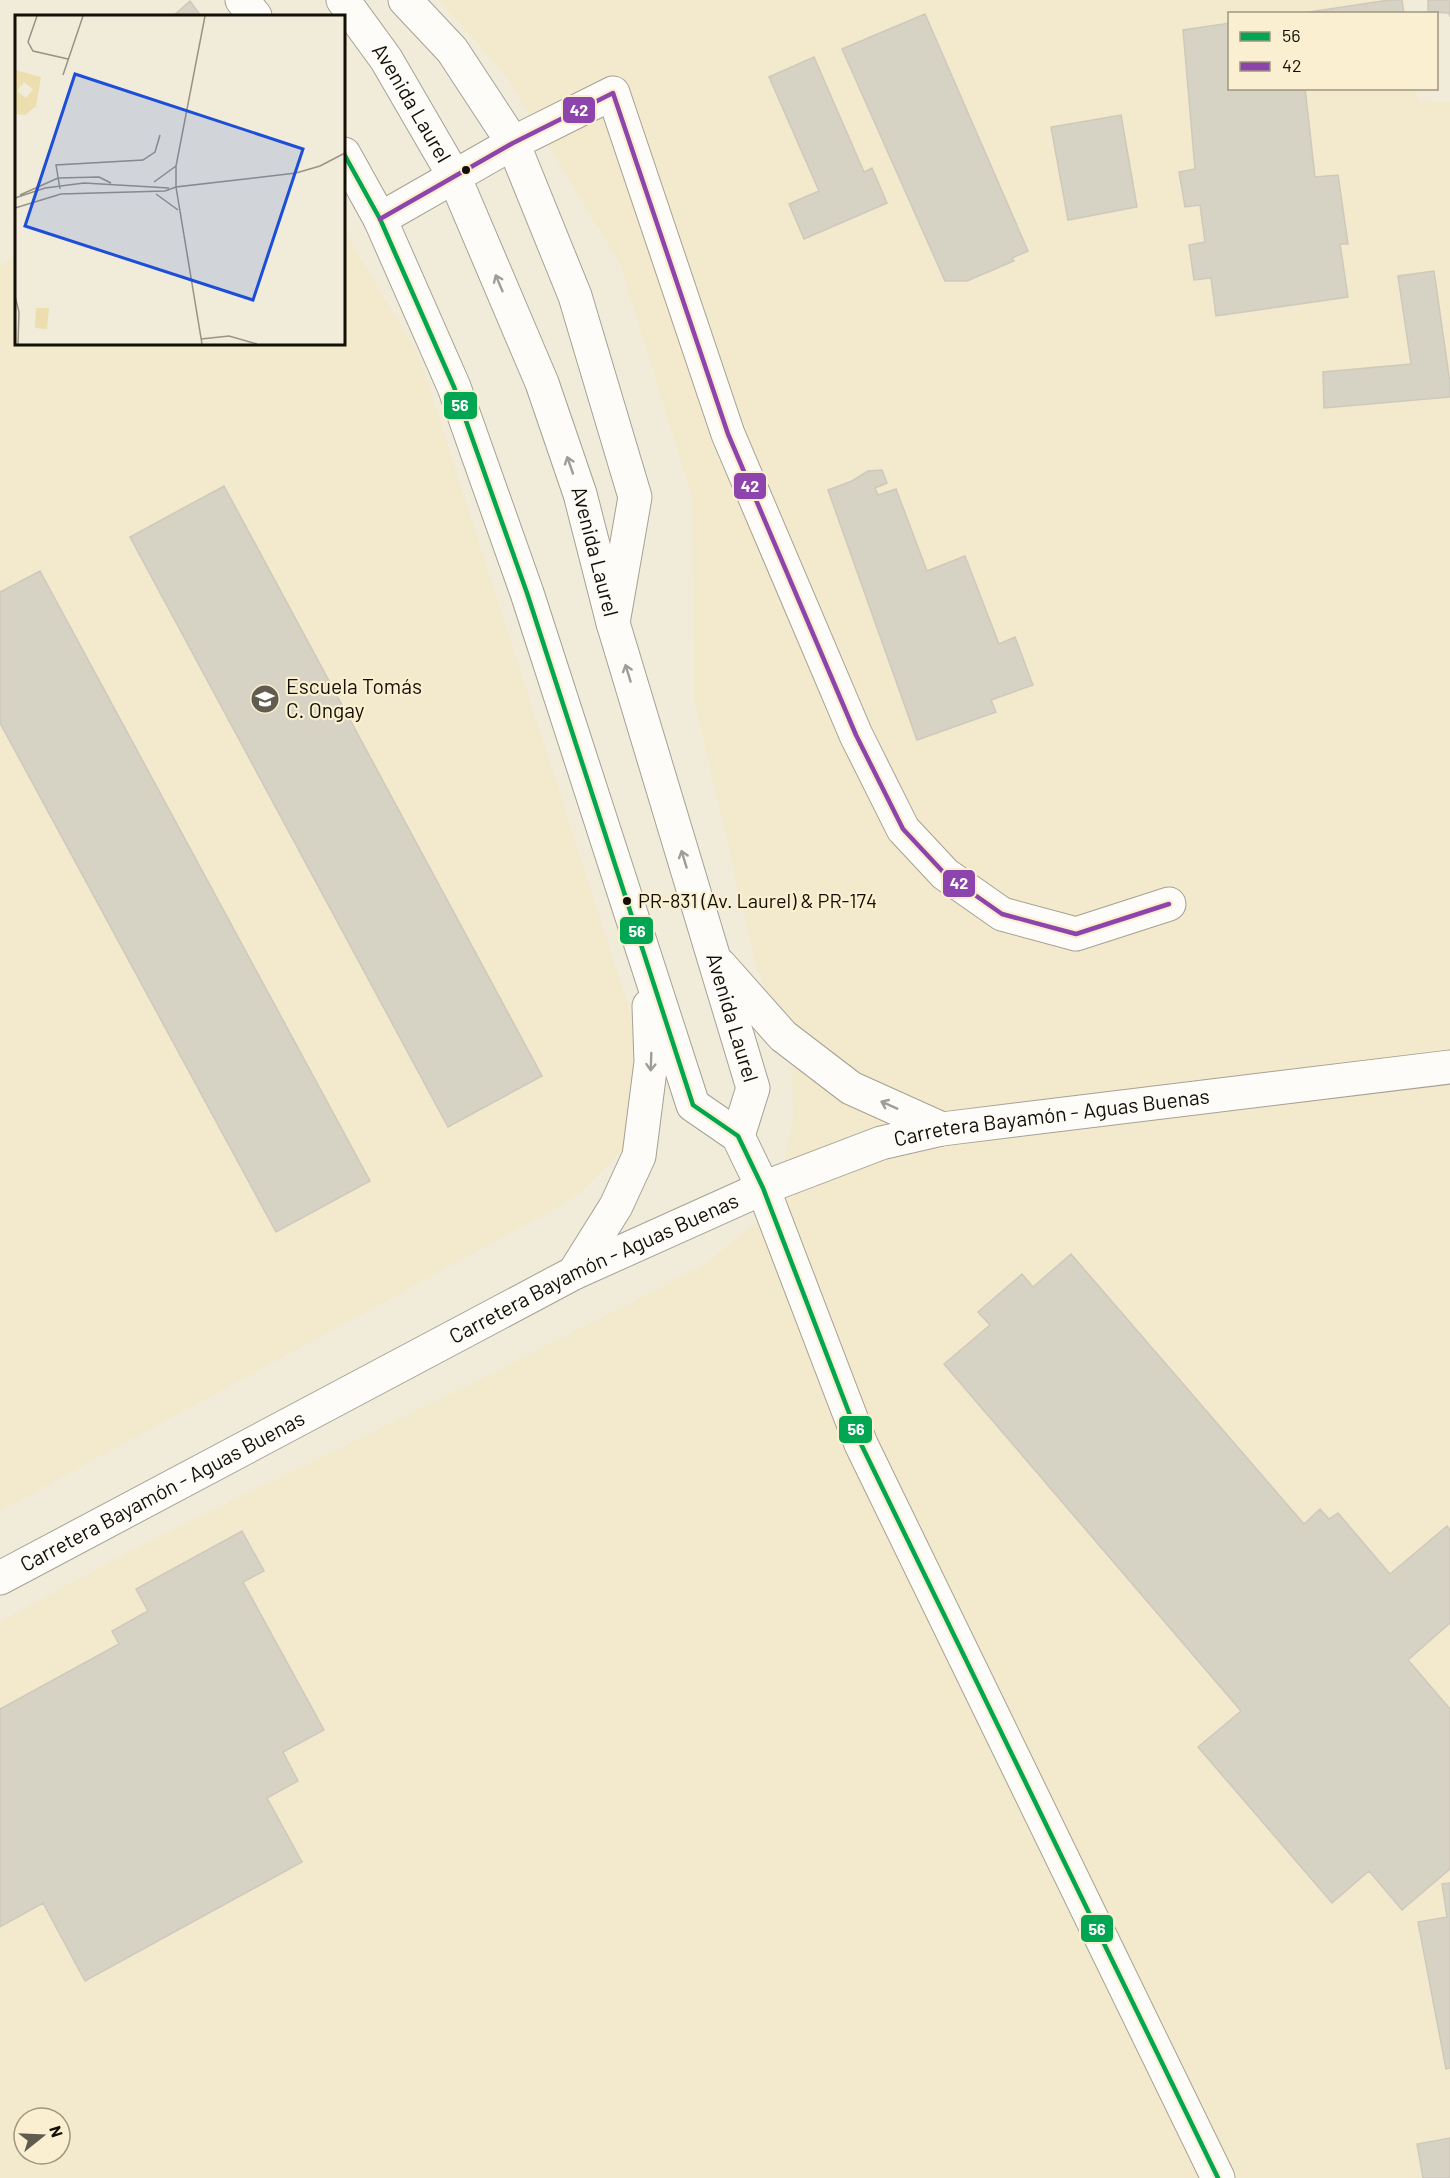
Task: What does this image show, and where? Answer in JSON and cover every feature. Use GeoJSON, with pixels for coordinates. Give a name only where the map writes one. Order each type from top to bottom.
{"type":"FeatureCollection","features":[{"type":"Feature","properties":{"kind":"street"},"geometry":{"type":"LineString","coordinates":[[242,0],[254,15]]}},
{"type":"Feature","properties":{"kind":"street","name":"Avenida Laurel"},"geometry":{"type":"LineString","coordinates":[[343,0],[386,58],[454,176],[542,383],[580,494],[613,623],[753,1088],[738,1136]]}},
{"type":"Feature","properties":{"kind":"street"},"geometry":{"type":"LineString","coordinates":[[405,0],[452,51],[513,143],[575,296],[635,497],[613,623]]}},
{"type":"Feature","properties":{"kind":"street"},"geometry":{"type":"LineString","coordinates":[[380,219],[513,143],[613,93],[728,434],[855,735],[903,829],[945,874],[1002,914],[1076,934],[1168,904]]}},
{"type":"Feature","properties":{"kind":"street"},"geometry":{"type":"LineString","coordinates":[[345,156],[380,219],[454,387],[531,604],[693,1105],[738,1136],[763,1188],[861,1444],[1218,2178]]}},
{"type":"Feature","properties":{"kind":"street"},"geometry":{"type":"LineString","coordinates":[[714,958],[783,1036],[851,1088],[942,1129]]}},
{"type":"Feature","properties":{"kind":"street"},"geometry":{"type":"LineString","coordinates":[[574,1273],[616,1206],[639,1156],[651,1062],[647,962]]}},
{"type":"Feature","properties":{"kind":"street","name":"Carretera Bayamón - Aguas Buenas"},"geometry":{"type":"LineString","coordinates":[[0,1578],[574,1273],[763,1188],[881,1143],[942,1129],[1450,1067]]}},
{"type":"Feature","properties":{"kind":"shaded area"},"geometry":{"type":"Polygon","coordinates":[[[439,0],[1405,0],[1406,12],[1228,12],[1228,90],[1416,90],[1418,101],[1450,102],[1450,2178],[0,2178],[0,1621],[148,1542],[497,1371],[704,1265],[764,1216],[784,1165],[793,1117],[792,1054],[756,966],[694,700],[692,497],[620,264],[506,76],[439,0]]]}},
{"type":"Feature","properties":{"kind":"shaded area","name":"Escuela Tomás C. Ongay"},"geometry":{"type":"Polygon","coordinates":[[[345,233],[418,353],[641,1045],[627,1144],[584,1190],[551,1211],[0,1511],[0,265],[15,256],[15,345],[345,345],[345,233]]]}},
{"type":"Feature","properties":{"kind":"building"},"geometry":{"type":"Polygon","coordinates":[[[1402,0],[1404,12],[1309,12],[1402,0]]]}},
{"type":"Feature","properties":{"kind":"building"},"geometry":{"type":"Polygon","coordinates":[[[1428,0],[1450,0],[1450,17],[1449,13],[1428,12],[1428,0]]]}},
{"type":"Feature","properties":{"kind":"building"},"geometry":{"type":"Polygon","coordinates":[[[190,1],[200,15],[174,15],[190,1]]]}},
{"type":"Feature","properties":{"kind":"building"},"geometry":{"type":"Polygon","coordinates":[[[925,14],[1028,251],[1012,258],[1014,261],[967,281],[945,281],[842,49],[925,14]]]}},
{"type":"Feature","properties":{"kind":"building"},"geometry":{"type":"Polygon","coordinates":[[[1228,23],[1228,90],[1305,90],[1315,177],[1338,175],[1348,244],[1340,244],[1348,297],[1216,316],[1211,278],[1194,280],[1189,245],[1205,242],[1200,205],[1185,207],[1179,172],[1195,169],[1183,30],[1228,23]]]}},
{"type":"Feature","properties":{"kind":"building"},"geometry":{"type":"Polygon","coordinates":[[[814,57],[864,172],[872,168],[887,203],[804,239],[789,204],[819,191],[769,77],[814,57]]]}},
{"type":"Feature","properties":{"kind":"building"},"geometry":{"type":"Polygon","coordinates":[[[1121,115],[1137,207],[1068,220],[1051,127],[1121,115]]]}},
{"type":"Feature","properties":{"kind":"building"},"geometry":{"type":"Polygon","coordinates":[[[1434,271],[1450,397],[1324,408],[1323,372],[1411,364],[1398,276],[1434,271]]]}},
{"type":"Feature","properties":{"kind":"building"},"geometry":{"type":"Polygon","coordinates":[[[882,470],[887,483],[875,488],[878,495],[896,489],[927,571],[965,556],[999,644],[1015,637],[1033,685],[991,700],[996,712],[917,740],[828,490],[852,481],[868,471],[882,470]]]}},
{"type":"Feature","properties":{"kind":"building"},"geometry":{"type":"Polygon","coordinates":[[[224,486],[542,1076],[448,1127],[130,537],[224,486]]]}},
{"type":"Feature","properties":{"kind":"building"},"geometry":{"type":"Polygon","coordinates":[[[40,571],[370,1181],[276,1232],[0,723],[0,592],[40,571]]]}},
{"type":"Feature","properties":{"kind":"building"},"geometry":{"type":"Polygon","coordinates":[[[1071,1254],[1304,1524],[1320,1509],[1329,1519],[1338,1513],[1390,1574],[1447,1526],[1450,1530],[1450,1623],[1408,1660],[1450,1709],[1450,1869],[1402,1910],[1369,1871],[1332,1903],[1198,1747],[1241,1711],[944,1364],[990,1325],[978,1312],[1022,1274],[1033,1287],[1071,1254]]]}},
{"type":"Feature","properties":{"kind":"building"},"geometry":{"type":"Polygon","coordinates":[[[242,1531],[264,1571],[243,1582],[324,1730],[283,1752],[298,1781],[267,1798],[302,1862],[85,1981],[43,1903],[0,1927],[0,1709],[119,1644],[112,1631],[148,1611],[136,1589],[242,1531]]]}},
{"type":"Feature","properties":{"kind":"building"},"geometry":{"type":"Polygon","coordinates":[[[1450,1883],[1450,2068],[1446,2069],[1418,1922],[1447,1917],[1442,1884],[1450,1883]]]}},
{"type":"Feature","properties":{"kind":"building"},"geometry":{"type":"Polygon","coordinates":[[[1450,2138],[1450,2178],[1423,2178],[1417,2144],[1450,2138]]]}},
{"type":"Feature","properties":{"kind":"transit line","name":"42"},"geometry":{"type":"LineString","coordinates":[[380,219],[513,143],[613,93],[728,434],[856,735],[903,829],[945,874],[1002,914],[1076,934],[1169,904]]}},
{"type":"Feature","properties":{"kind":"transit line","name":"56"},"geometry":{"type":"LineString","coordinates":[[345,156],[380,219],[454,387],[527,593],[693,1105],[738,1136],[763,1188],[861,1444],[1218,2178]]}},
{"type":"Feature","properties":{"kind":"place","name":"Escuela Tomás C. Ongay"},"geometry":{"type":"Point","coordinates":[265,699]}},
{"type":"Feature","properties":{"kind":"place","name":"PR-831 (Av. Laurel) & PR-174"},"geometry":{"type":"Point","coordinates":[627,901]}}]}
